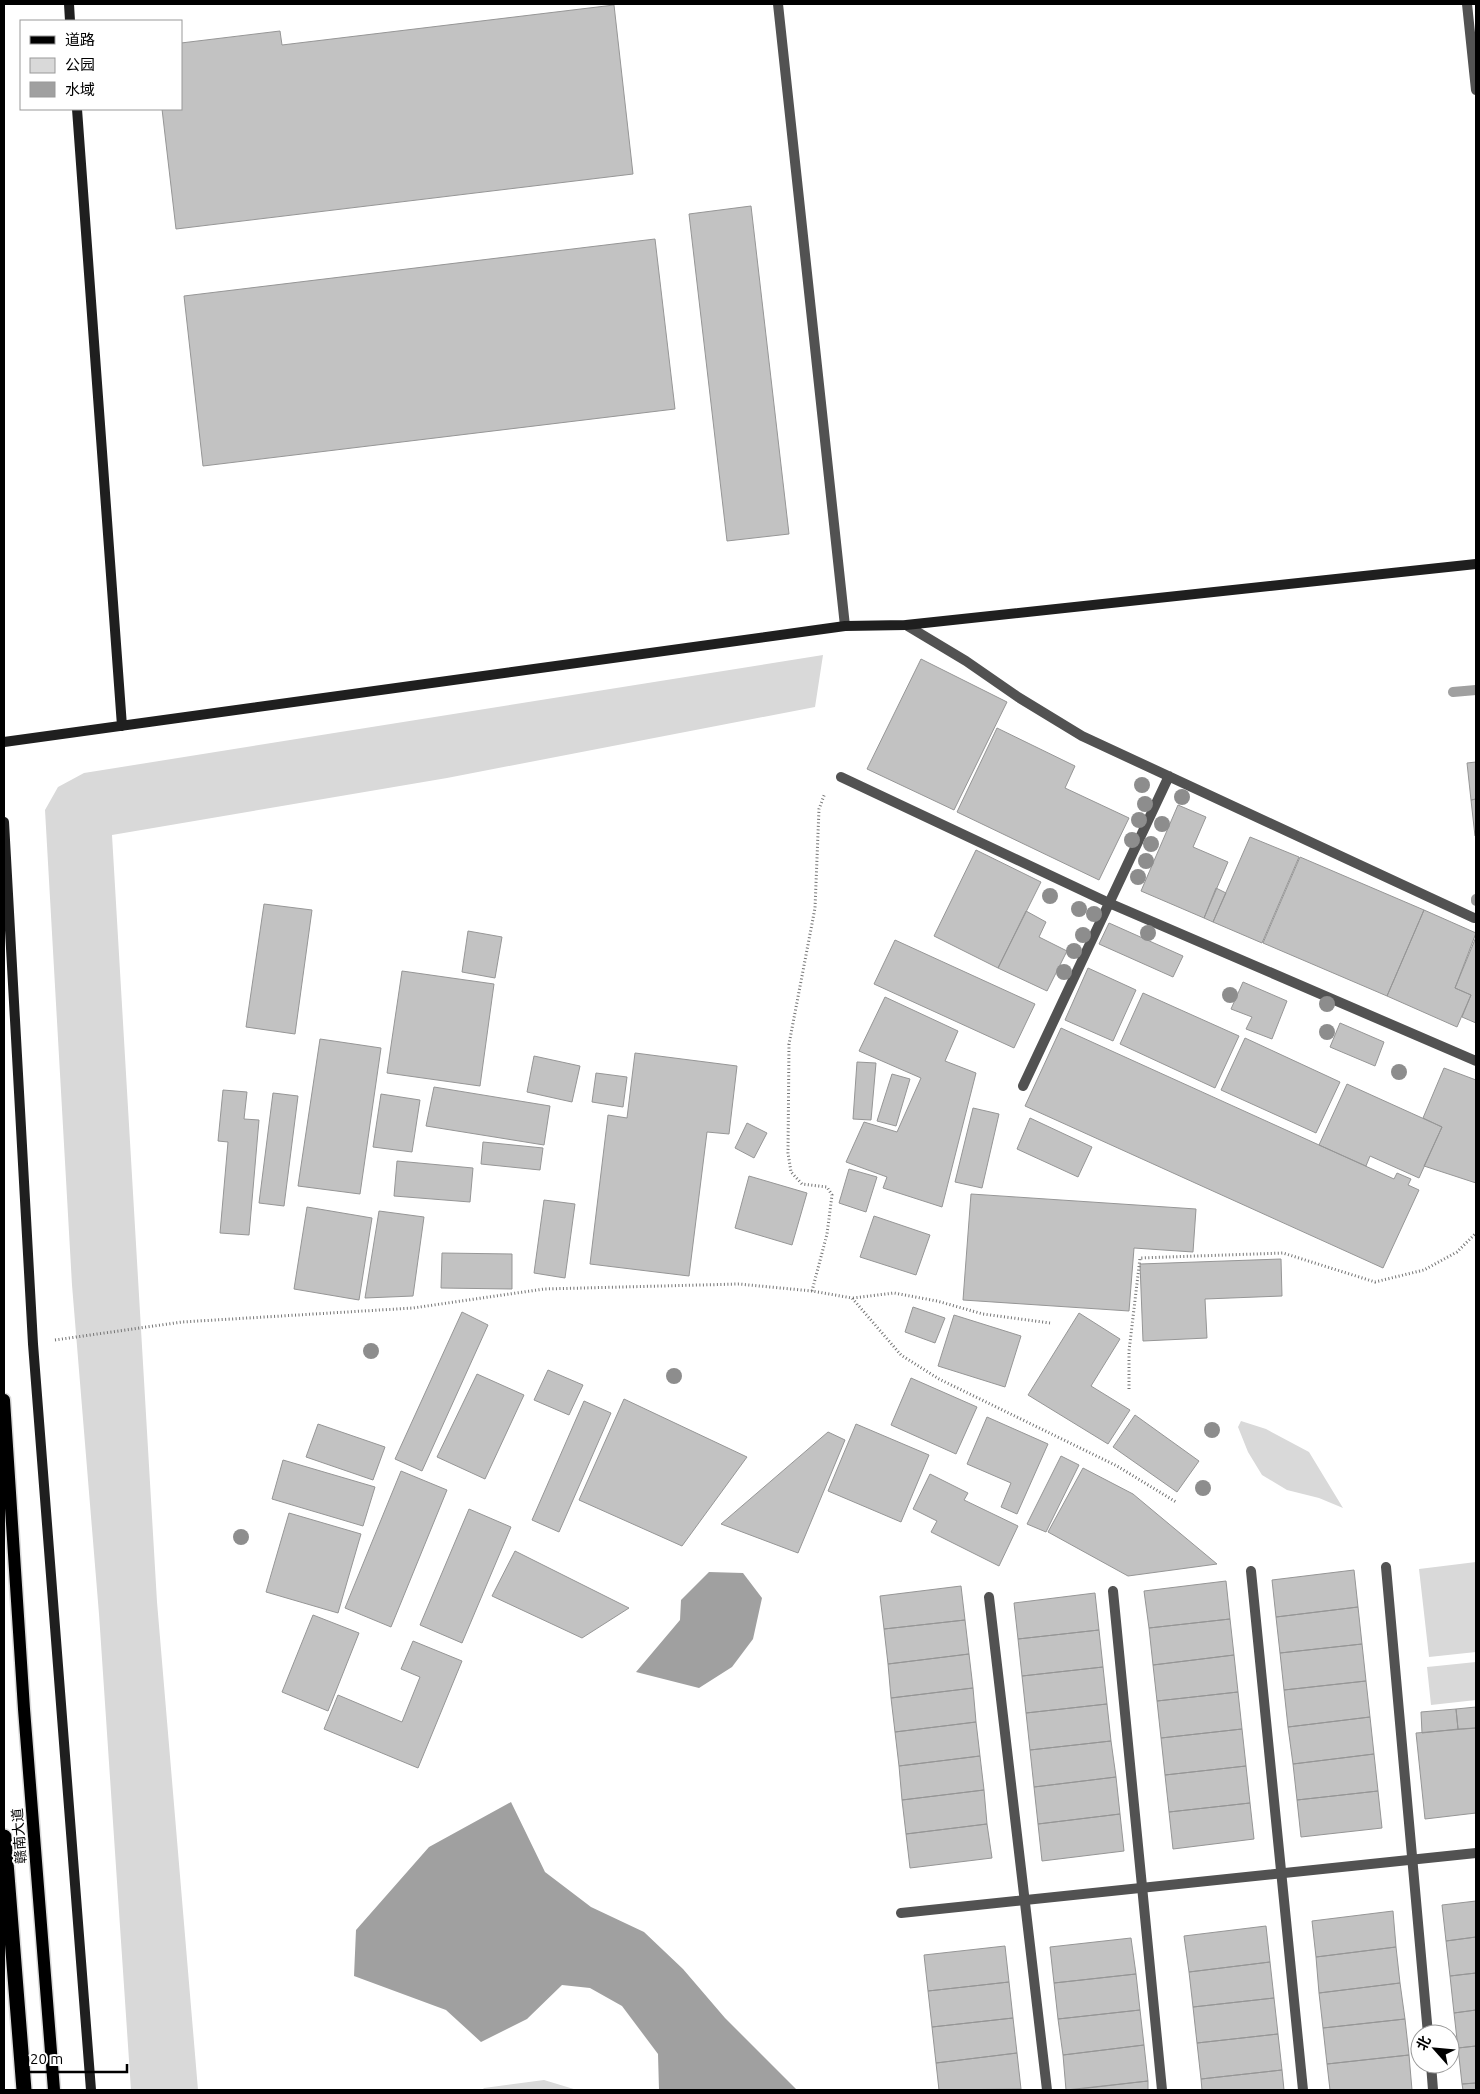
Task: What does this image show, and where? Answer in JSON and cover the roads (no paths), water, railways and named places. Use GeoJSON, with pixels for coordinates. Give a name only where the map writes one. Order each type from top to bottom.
{"type":"FeatureCollection","features":[{"type":"Feature","properties":{"kind":"highway"},"geometry":{"type":"LineString","coordinates":[[4,1837],[24,2090]]}},
{"type":"Feature","properties":{"kind":"main road","name":"赣南大道"},"geometry":{"type":"LineString","coordinates":[[4,1400],[23,1699],[54,2090]]}},
{"type":"Feature","properties":{"kind":"street"},"geometry":{"type":"LineString","coordinates":[[69,4],[70,20]]}},
{"type":"Feature","properties":{"kind":"street"},"geometry":{"type":"LineString","coordinates":[[778,4],[845,626]]}},
{"type":"Feature","properties":{"kind":"street"},"geometry":{"type":"LineString","coordinates":[[1466,4],[1476,90]]}},
{"type":"Feature","properties":{"kind":"street"},"geometry":{"type":"LineString","coordinates":[[76,110],[122,726]]}},
{"type":"Feature","properties":{"kind":"street"},"geometry":{"type":"LineString","coordinates":[[4,742],[845,626],[906,625],[1476,564]]}},
{"type":"Feature","properties":{"kind":"street"},"geometry":{"type":"LineString","coordinates":[[906,625],[966,661],[1018,697],[1082,736],[1474,918]]}},
{"type":"Feature","properties":{"kind":"street"},"geometry":{"type":"LineString","coordinates":[[841,776],[1109,903],[1476,1060]]}},
{"type":"Feature","properties":{"kind":"street"},"geometry":{"type":"LineString","coordinates":[[1023,1086],[1169,776]]}},
{"type":"Feature","properties":{"kind":"street"},"geometry":{"type":"LineString","coordinates":[[4,822],[32,1344],[91,2090]]}},
{"type":"Feature","properties":{"kind":"street"},"geometry":{"type":"LineString","coordinates":[[1386,1567],[1427,2024]]}},
{"type":"Feature","properties":{"kind":"street"},"geometry":{"type":"LineString","coordinates":[[1251,1571],[1303,2090]]}},
{"type":"Feature","properties":{"kind":"street"},"geometry":{"type":"LineString","coordinates":[[1114,1591],[1162,2090]]}},
{"type":"Feature","properties":{"kind":"street"},"geometry":{"type":"LineString","coordinates":[[989,1597],[1047,2090]]}},
{"type":"Feature","properties":{"kind":"street"},"geometry":{"type":"LineString","coordinates":[[901,1913],[1476,1853]]}},
{"type":"Feature","properties":{"kind":"street"},"geometry":{"type":"LineString","coordinates":[[1432,2074],[1433,2090]]}},
{"type":"Feature","properties":{"kind":"water"},"geometry":{"type":"Polygon","coordinates":[[[709,1572],[743,1573],[762,1598],[753,1639],[732,1667],[699,1688],[636,1672],[680,1620],[681,1600],[709,1572]]]}},
{"type":"Feature","properties":{"kind":"water"},"geometry":{"type":"Polygon","coordinates":[[[511,1802],[545,1872],[591,1907],[644,1932],[683,1969],[725,2018],[797,2090],[659,2090],[658,2054],[622,2006],[590,1988],[562,1985],[527,2019],[481,2042],[446,2010],[354,1976],[356,1930],[429,1847],[511,1802]]]}},
{"type":"Feature","properties":{"kind":"waterway"},"geometry":{"type":"LineString","coordinates":[[1453,692],[1476,690]]}}]}
